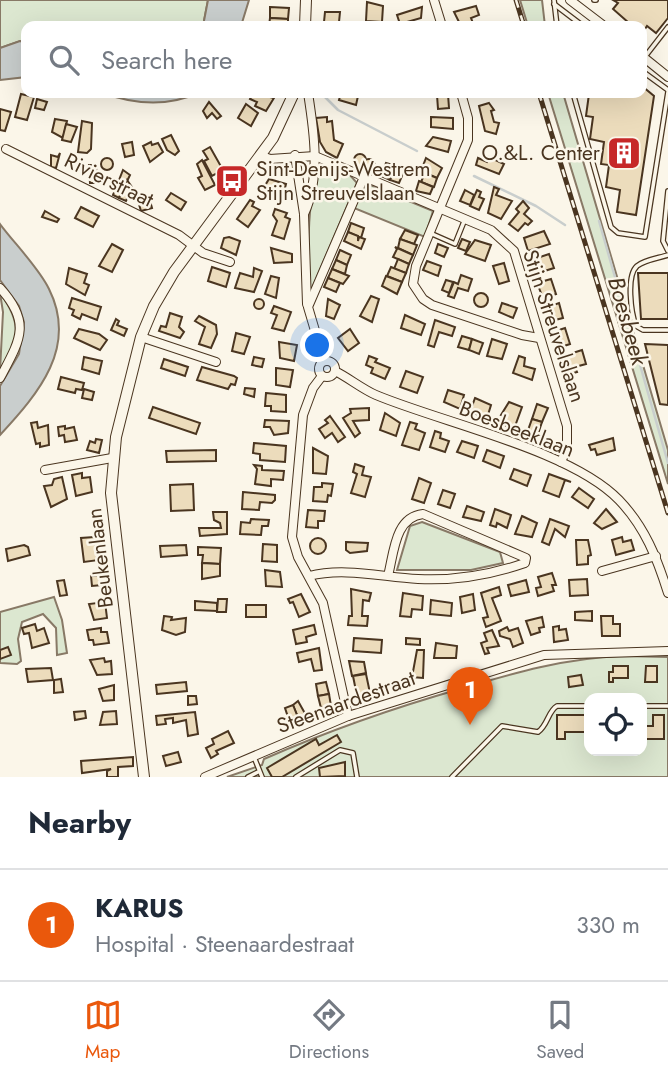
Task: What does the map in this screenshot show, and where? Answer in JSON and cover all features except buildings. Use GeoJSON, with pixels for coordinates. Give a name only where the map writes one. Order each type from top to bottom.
{"type":"FeatureCollection","features":[{"type":"Feature","properties":{"kind":"street"},"geometry":{"type":"LineString","coordinates":[[305,21],[306,0]]}},
{"type":"Feature","properties":{"kind":"street"},"geometry":{"type":"LineString","coordinates":[[435,0],[441,21]]}},
{"type":"Feature","properties":{"kind":"street"},"geometry":{"type":"LineString","coordinates":[[570,0],[597,21]]}},
{"type":"Feature","properties":{"kind":"street"},"geometry":{"type":"LineString","coordinates":[[647,60],[668,77]]}},
{"type":"Feature","properties":{"kind":"street","name":"Beukenlaan"},"geometry":{"type":"LineString","coordinates":[[144,777],[111,493],[112,458],[141,337],[163,289],[262,156],[281,124],[292,98]]}},
{"type":"Feature","properties":{"kind":"street"},"geometry":{"type":"LineString","coordinates":[[304,214],[309,204],[315,156],[309,98]]}},
{"type":"Feature","properties":{"kind":"street"},"geometry":{"type":"LineString","coordinates":[[462,98],[468,118],[468,140],[430,233],[413,284],[423,299],[509,331],[539,338]]}},
{"type":"Feature","properties":{"kind":"street","name":"Rivierstraat"},"geometry":{"type":"LineString","coordinates":[[6,149],[179,235],[194,246]]}},
{"type":"Feature","properties":{"kind":"street"},"geometry":{"type":"LineString","coordinates":[[262,156],[270,159],[295,155],[315,156]]}},
{"type":"Feature","properties":{"kind":"street"},"geometry":{"type":"LineString","coordinates":[[295,155],[304,214],[308,307],[324,361],[319,368],[322,376]]}},
{"type":"Feature","properties":{"kind":"street","name":"Stijn Streuvelslaan"},"geometry":{"type":"LineString","coordinates":[[315,156],[491,230],[514,251],[569,437],[561,462]]}},
{"type":"Feature","properties":{"kind":"street"},"geometry":{"type":"LineString","coordinates":[[308,307],[364,177]]}},
{"type":"Feature","properties":{"kind":"street"},"geometry":{"type":"LineString","coordinates":[[194,246],[203,253],[230,262]]}},
{"type":"Feature","properties":{"kind":"street"},"geometry":{"type":"LineString","coordinates":[[0,288],[18,312],[21,331],[0,378]]}},
{"type":"Feature","properties":{"kind":"street"},"geometry":{"type":"LineString","coordinates":[[141,337],[216,362]]}},
{"type":"Feature","properties":{"kind":"street","name":"Boesbeeklaan"},"geometry":{"type":"LineString","coordinates":[[324,361],[332,363],[335,370],[378,396],[561,462],[586,475],[617,498],[644,531],[656,556],[668,593]]}},
{"type":"Feature","properties":{"kind":"street"},"geometry":{"type":"LineString","coordinates":[[322,376],[329,378],[335,370]]}},
{"type":"Feature","properties":{"kind":"street"},"geometry":{"type":"LineString","coordinates":[[322,376],[313,388],[303,415],[292,537],[298,557],[323,603],[348,716]]}},
{"type":"Feature","properties":{"kind":"street"},"geometry":{"type":"LineString","coordinates":[[45,470],[112,458]]}},
{"type":"Feature","properties":{"kind":"street"},"geometry":{"type":"LineString","coordinates":[[309,576],[327,572],[448,580],[473,577],[525,563],[526,558],[423,514],[412,515],[402,523],[388,576]]}},
{"type":"Feature","properties":{"kind":"street"},"geometry":{"type":"LineString","coordinates":[[602,572],[656,556]]}},
{"type":"Feature","properties":{"kind":"street","name":"Steenaardestraat"},"geometry":{"type":"LineString","coordinates":[[205,777],[348,716],[544,654],[668,651]]}},
{"type":"Feature","properties":{"kind":"lane"},"geometry":{"type":"LineString","coordinates":[[554,2],[556,21]]}},
{"type":"Feature","properties":{"kind":"lane"},"geometry":{"type":"LineString","coordinates":[[554,2],[577,21]]}},
{"type":"Feature","properties":{"kind":"lane"},"geometry":{"type":"LineString","coordinates":[[647,52],[668,27]]}},
{"type":"Feature","properties":{"kind":"lane"},"geometry":{"type":"LineString","coordinates":[[574,98],[611,227],[618,233],[645,237],[668,91],[647,75]]}},
{"type":"Feature","properties":{"kind":"lane"},"geometry":{"type":"LineString","coordinates":[[668,191],[663,241],[668,253],[640,264],[633,271],[631,279],[636,326],[643,330],[668,330]]}},
{"type":"Feature","properties":{"kind":"lane"},"geometry":{"type":"LineString","coordinates":[[430,233],[455,244],[465,219]]}},
{"type":"Feature","properties":{"kind":"lane"},"geometry":{"type":"LineString","coordinates":[[452,777],[502,726],[538,732],[545,727],[553,708],[584,706]]}},
{"type":"Feature","properties":{"kind":"lane"},"geometry":{"type":"LineString","coordinates":[[647,706],[668,706]]}},
{"type":"Feature","properties":{"kind":"lane"},"geometry":{"type":"LineString","coordinates":[[296,777],[340,750],[353,753],[357,777]]}},
{"type":"Feature","properties":{"kind":"lane"},"geometry":{"type":"LineString","coordinates":[[254,757],[262,777]]}},
{"type":"Feature","properties":{"kind":"lane"},"geometry":{"type":"LineString","coordinates":[[248,777],[258,772]]}},
{"type":"Feature","properties":{"kind":"green space"},"geometry":{"type":"Polygon","coordinates":[[[0,0],[208,0],[204,21],[21,21],[21,41],[0,48],[0,0]]]}},
{"type":"Feature","properties":{"kind":"green space"},"geometry":{"type":"Polygon","coordinates":[[[520,0],[542,0],[544,21],[526,21],[520,0]]]}},
{"type":"Feature","properties":{"kind":"green space"},"geometry":{"type":"Polygon","coordinates":[[[550,98],[564,98],[668,450],[668,484],[550,98]]]}},
{"type":"Feature","properties":{"kind":"green space"},"geometry":{"type":"Polygon","coordinates":[[[324,163],[349,174],[357,183],[311,291],[308,244],[311,202],[318,170],[324,163]]]}},
{"type":"Feature","properties":{"kind":"green space"},"geometry":{"type":"Polygon","coordinates":[[[368,184],[433,211],[425,237],[354,208],[363,188],[368,184]]]}},
{"type":"Feature","properties":{"kind":"green space"},"geometry":{"type":"Polygon","coordinates":[[[0,293],[12,314],[16,332],[11,350],[0,371],[3,312],[0,293]]]}},
{"type":"Feature","properties":{"kind":"green space"},"geometry":{"type":"Polygon","coordinates":[[[422,522],[500,552],[503,563],[471,570],[397,570],[410,526],[422,522]]]}},
{"type":"Feature","properties":{"kind":"green space"},"geometry":{"type":"Polygon","coordinates":[[[54,597],[62,620],[67,653],[57,655],[56,628],[43,614],[22,622],[18,639],[21,661],[17,664],[0,663],[0,612],[54,597]]]}},
{"type":"Feature","properties":{"kind":"green space"},"geometry":{"type":"Polygon","coordinates":[[[601,657],[668,657],[668,777],[227,777],[262,765],[264,759],[312,739],[410,704],[560,663],[601,657]]]}},
{"type":"Feature","properties":{"kind":"shaded area"},"geometry":{"type":"Polygon","coordinates":[[[208,0],[249,0],[243,21],[204,21],[208,0]]]}},
{"type":"Feature","properties":{"kind":"shaded area"},"geometry":{"type":"Polygon","coordinates":[[[21,41],[21,78],[0,80],[0,48],[21,41]]]}},
{"type":"Feature","properties":{"kind":"shaded area"},"geometry":{"type":"Polygon","coordinates":[[[120,98],[186,98],[151,103],[120,98]]]}},
{"type":"Feature","properties":{"kind":"shaded area"},"geometry":{"type":"Polygon","coordinates":[[[0,224],[45,281],[57,310],[59,330],[57,350],[40,386],[0,435],[0,386],[19,354],[24,322],[19,306],[0,280],[0,224]]]}},
{"type":"Feature","properties":{"kind":"waterway","name":"Boesbeek"},"geometry":{"type":"LineString","coordinates":[[326,98],[338,110],[417,151]]}},
{"type":"Feature","properties":{"kind":"waterway","name":"Boesbeek"},"geometry":{"type":"LineString","coordinates":[[474,176],[536,206],[565,225]]}},
{"type":"Feature","properties":{"kind":"waterway","name":"Boesbeek"},"geometry":{"type":"LineString","coordinates":[[599,221],[668,463]]}},
{"type":"Feature","properties":{"kind":"railway"},"geometry":{"type":"LineString","coordinates":[[516,0],[522,21]]}},
{"type":"Feature","properties":{"kind":"railway"},"geometry":{"type":"LineString","coordinates":[[541,98],[668,513]]}},
{"type":"Feature","properties":{"kind":"place","name":"O.&L. Center"},"geometry":{"type":"Point","coordinates":[624,153]}},
{"type":"Feature","properties":{"kind":"place","name":"Sint-Denijs-Westrem Stijn Streuvelslaan"},"geometry":{"type":"Point","coordinates":[232,181]}},
{"type":"Feature","properties":{"kind":"place","name":"KARUS"},"geometry":{"type":"Point","coordinates":[470,725]}}]}
